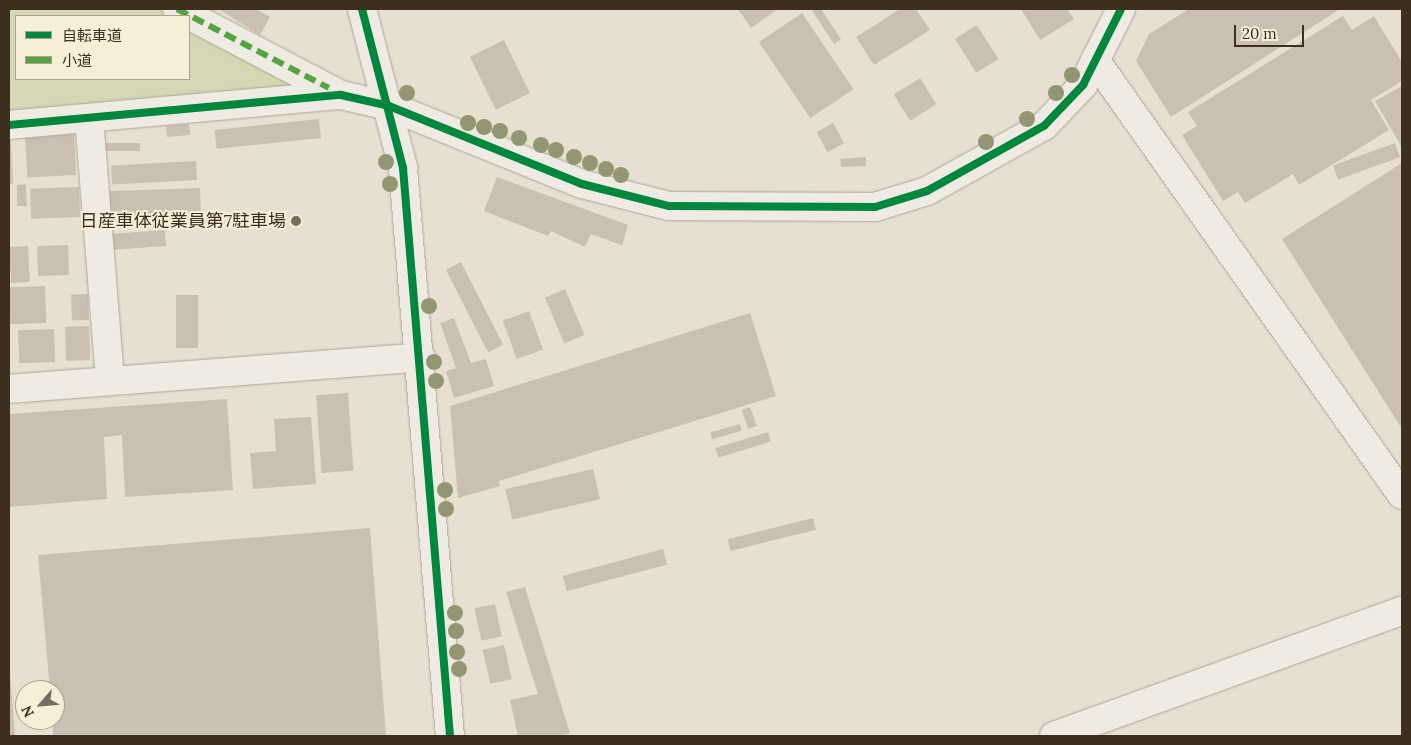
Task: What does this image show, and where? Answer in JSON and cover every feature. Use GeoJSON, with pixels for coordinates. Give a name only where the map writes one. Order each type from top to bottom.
{"type":"FeatureCollection","features":[{"type":"Feature","properties":{"kind":"street"},"geometry":{"type":"LineString","coordinates":[[178,9],[189,15]]}},
{"type":"Feature","properties":{"kind":"street"},"geometry":{"type":"LineString","coordinates":[[362,9],[389,106],[403,168],[421,357],[450,736]]}},
{"type":"Feature","properties":{"kind":"street"},"geometry":{"type":"LineString","coordinates":[[190,15],[335,92],[389,106],[582,184],[669,206],[875,207],[928,192],[1044,126],[1083,85],[1121,9]]}},
{"type":"Feature","properties":{"kind":"street"},"geometry":{"type":"LineString","coordinates":[[1095,60],[1402,496]]}},
{"type":"Feature","properties":{"kind":"street"},"geometry":{"type":"LineString","coordinates":[[9,125],[335,92]]}},
{"type":"Feature","properties":{"kind":"street"},"geometry":{"type":"LineString","coordinates":[[89,118],[110,381]]}},
{"type":"Feature","properties":{"kind":"street"},"geometry":{"type":"LineString","coordinates":[[9,389],[421,357]]}},
{"type":"Feature","properties":{"kind":"street"},"geometry":{"type":"LineString","coordinates":[[1054,736],[1402,610]]}},
{"type":"Feature","properties":{"kind":"green space"},"geometry":{"type":"Polygon","coordinates":[[[9,9],[160,9],[173,15],[15,15],[15,80],[190,80],[190,24],[321,90],[9,115],[9,9]]]}},
{"type":"Feature","properties":{"kind":"building"},"geometry":{"type":"Polygon","coordinates":[[[218,9],[256,9],[270,17],[260,35],[218,9]]]}},
{"type":"Feature","properties":{"kind":"building"},"geometry":{"type":"Polygon","coordinates":[[[738,9],[778,9],[751,28],[738,9]]]}},
{"type":"Feature","properties":{"kind":"building"},"geometry":{"type":"Polygon","coordinates":[[[811,9],[821,9],[841,39],[834,44],[811,9]]]}},
{"type":"Feature","properties":{"kind":"building"},"geometry":{"type":"Polygon","coordinates":[[[900,9],[916,9],[930,30],[874,65],[856,37],[900,9]]]}},
{"type":"Feature","properties":{"kind":"building"},"geometry":{"type":"Polygon","coordinates":[[[1021,9],[1067,9],[1074,19],[1040,40],[1021,9]]]}},
{"type":"Feature","properties":{"kind":"building"},"geometry":{"type":"Polygon","coordinates":[[[1189,9],[1340,9],[1171,117],[1136,61],[1149,34],[1189,9]]]}},
{"type":"Feature","properties":{"kind":"building"},"geometry":{"type":"Polygon","coordinates":[[[802,13],[853,89],[810,118],[759,42],[802,13]]]}},
{"type":"Feature","properties":{"kind":"building"},"geometry":{"type":"Polygon","coordinates":[[[1343,16],[1352,30],[1374,16],[1402,62],[1402,81],[1371,100],[1389,130],[1299,185],[1293,174],[1245,203],[1238,192],[1223,201],[1182,135],[1197,126],[1188,112],[1343,16]]]}},
{"type":"Feature","properties":{"kind":"building"},"geometry":{"type":"Polygon","coordinates":[[[977,25],[998,59],[976,73],[955,39],[977,25]]]}},
{"type":"Feature","properties":{"kind":"building"},"geometry":{"type":"Polygon","coordinates":[[[504,40],[530,93],[496,110],[470,57],[504,40]]]}},
{"type":"Feature","properties":{"kind":"building"},"geometry":{"type":"Polygon","coordinates":[[[920,78],[936,104],[910,121],[894,94],[920,78]]]}},
{"type":"Feature","properties":{"kind":"building"},"geometry":{"type":"Polygon","coordinates":[[[1402,86],[1402,148],[1375,101],[1402,86]]]}},
{"type":"Feature","properties":{"kind":"building"},"geometry":{"type":"Polygon","coordinates":[[[319,119],[321,138],[217,149],[215,130],[319,119]]]}},
{"type":"Feature","properties":{"kind":"building"},"geometry":{"type":"Polygon","coordinates":[[[833,123],[844,143],[828,152],[816,132],[833,123]]]}},
{"type":"Feature","properties":{"kind":"building"},"geometry":{"type":"Polygon","coordinates":[[[189,124],[190,135],[167,137],[166,126],[189,124]]]}},
{"type":"Feature","properties":{"kind":"building"},"geometry":{"type":"Polygon","coordinates":[[[74,134],[76,175],[27,178],[25,137],[74,134]]]}},
{"type":"Feature","properties":{"kind":"building"},"geometry":{"type":"Polygon","coordinates":[[[9,137],[11,137],[13,184],[9,184],[9,137]]]}},
{"type":"Feature","properties":{"kind":"building"},"geometry":{"type":"Polygon","coordinates":[[[99,143],[140,143],[140,151],[99,151],[99,143]]]}},
{"type":"Feature","properties":{"kind":"building"},"geometry":{"type":"Polygon","coordinates":[[[1395,143],[1400,157],[1338,180],[1333,166],[1395,143]]]}},
{"type":"Feature","properties":{"kind":"building"},"geometry":{"type":"Polygon","coordinates":[[[866,157],[866,166],[841,167],[840,159],[866,157]]]}},
{"type":"Feature","properties":{"kind":"building"},"geometry":{"type":"Polygon","coordinates":[[[196,161],[197,180],[112,184],[111,165],[196,161]]]}},
{"type":"Feature","properties":{"kind":"building"},"geometry":{"type":"Polygon","coordinates":[[[1402,163],[1402,429],[1282,239],[1402,163]]]}},
{"type":"Feature","properties":{"kind":"building"},"geometry":{"type":"Polygon","coordinates":[[[497,177],[628,225],[622,245],[591,234],[585,247],[551,231],[548,236],[484,211],[497,177]]]}},
{"type":"Feature","properties":{"kind":"building"},"geometry":{"type":"Polygon","coordinates":[[[26,184],[27,206],[17,206],[17,185],[26,184]]]}},
{"type":"Feature","properties":{"kind":"building"},"geometry":{"type":"Polygon","coordinates":[[[79,187],[80,217],[31,219],[30,189],[79,187]]]}},
{"type":"Feature","properties":{"kind":"building"},"geometry":{"type":"Polygon","coordinates":[[[200,188],[201,221],[108,224],[107,191],[200,188]]]}},
{"type":"Feature","properties":{"kind":"building"},"geometry":{"type":"Polygon","coordinates":[[[165,230],[166,246],[106,250],[105,234],[165,230]]]}},
{"type":"Feature","properties":{"kind":"building"},"geometry":{"type":"Polygon","coordinates":[[[68,245],[69,275],[38,276],[37,246],[68,245]]]}},
{"type":"Feature","properties":{"kind":"building"},"geometry":{"type":"Polygon","coordinates":[[[28,246],[30,282],[11,283],[9,247],[28,246]]]}},
{"type":"Feature","properties":{"kind":"building"},"geometry":{"type":"Polygon","coordinates":[[[461,262],[503,345],[488,353],[446,270],[461,262]]]}},
{"type":"Feature","properties":{"kind":"building"},"geometry":{"type":"Polygon","coordinates":[[[45,286],[46,323],[10,324],[9,287],[45,286]]]}},
{"type":"Feature","properties":{"kind":"building"},"geometry":{"type":"Polygon","coordinates":[[[565,289],[585,335],[564,344],[545,298],[565,289]]]}},
{"type":"Feature","properties":{"kind":"building"},"geometry":{"type":"Polygon","coordinates":[[[88,294],[89,320],[72,321],[71,295],[88,294]]]}},
{"type":"Feature","properties":{"kind":"building"},"geometry":{"type":"Polygon","coordinates":[[[176,295],[198,295],[198,348],[176,348],[176,295]]]}},
{"type":"Feature","properties":{"kind":"building"},"geometry":{"type":"Polygon","coordinates":[[[529,311],[543,350],[517,359],[503,321],[529,311]]]}},
{"type":"Feature","properties":{"kind":"building"},"geometry":{"type":"Polygon","coordinates":[[[750,313],[776,396],[499,481],[500,486],[458,498],[450,406],[750,313]]]}},
{"type":"Feature","properties":{"kind":"building"},"geometry":{"type":"Polygon","coordinates":[[[454,318],[471,363],[486,359],[494,386],[454,398],[446,371],[456,368],[440,323],[454,318]]]}},
{"type":"Feature","properties":{"kind":"building"},"geometry":{"type":"Polygon","coordinates":[[[89,326],[90,360],[66,361],[65,327],[89,326]]]}},
{"type":"Feature","properties":{"kind":"building"},"geometry":{"type":"Polygon","coordinates":[[[54,329],[55,362],[19,363],[18,330],[54,329]]]}},
{"type":"Feature","properties":{"kind":"building"},"geometry":{"type":"Polygon","coordinates":[[[348,393],[353,471],[322,473],[316,395],[348,393]]]}},
{"type":"Feature","properties":{"kind":"building"},"geometry":{"type":"Polygon","coordinates":[[[227,399],[233,490],[125,497],[122,435],[104,437],[107,499],[9,507],[9,414],[227,399]]]}},
{"type":"Feature","properties":{"kind":"building"},"geometry":{"type":"Polygon","coordinates":[[[750,407],[757,426],[748,429],[742,410],[750,407]]]}},
{"type":"Feature","properties":{"kind":"building"},"geometry":{"type":"Polygon","coordinates":[[[311,417],[316,484],[253,489],[250,453],[276,451],[274,419],[311,417]]]}},
{"type":"Feature","properties":{"kind":"building"},"geometry":{"type":"Polygon","coordinates":[[[740,424],[742,431],[712,439],[710,433],[740,424]]]}},
{"type":"Feature","properties":{"kind":"building"},"geometry":{"type":"Polygon","coordinates":[[[768,432],[771,442],[718,458],[715,448],[768,432]]]}},
{"type":"Feature","properties":{"kind":"building"},"geometry":{"type":"Polygon","coordinates":[[[593,469],[600,499],[512,519],[505,489],[593,469]]]}},
{"type":"Feature","properties":{"kind":"building"},"geometry":{"type":"Polygon","coordinates":[[[813,518],[816,530],[731,551],[728,539],[813,518]]]}},
{"type":"Feature","properties":{"kind":"building"},"geometry":{"type":"Polygon","coordinates":[[[370,528],[386,736],[53,736],[53,730],[65,730],[65,680],[49,680],[38,555],[370,528]]]}},
{"type":"Feature","properties":{"kind":"building"},"geometry":{"type":"Polygon","coordinates":[[[663,549],[667,564],[567,591],[563,576],[663,549]]]}},
{"type":"Feature","properties":{"kind":"building"},"geometry":{"type":"Polygon","coordinates":[[[525,587],[570,733],[559,736],[518,736],[510,700],[538,694],[506,592],[525,587]]]}},
{"type":"Feature","properties":{"kind":"building"},"geometry":{"type":"Polygon","coordinates":[[[495,604],[502,636],[481,641],[474,608],[495,604]]]}},
{"type":"Feature","properties":{"kind":"building"},"geometry":{"type":"Polygon","coordinates":[[[504,645],[512,679],[490,684],[483,650],[504,645]]]}},
{"type":"Feature","properties":{"kind":"building"},"geometry":{"type":"Polygon","coordinates":[[[10,673],[15,736],[9,736],[10,673]]]}},
{"type":"Feature","properties":{"kind":"marked path"},"geometry":{"type":"LineString","coordinates":[[177,9],[189,15]]}},
{"type":"Feature","properties":{"kind":"marked path"},"geometry":{"type":"LineString","coordinates":[[190,16],[329,88]]}},
{"type":"Feature","properties":{"kind":"cycle path"},"geometry":{"type":"LineString","coordinates":[[362,9],[403,168],[450,736]]}},
{"type":"Feature","properties":{"kind":"cycle path"},"geometry":{"type":"LineString","coordinates":[[9,125],[341,95],[389,106],[582,184],[669,206],[875,207],[927,191],[1044,126],[1083,85],[1121,9]]}},
{"type":"Feature","properties":{"kind":"place","name":"日産車体従業員第7駐車場"},"geometry":{"type":"Point","coordinates":[296,221]}}]}
